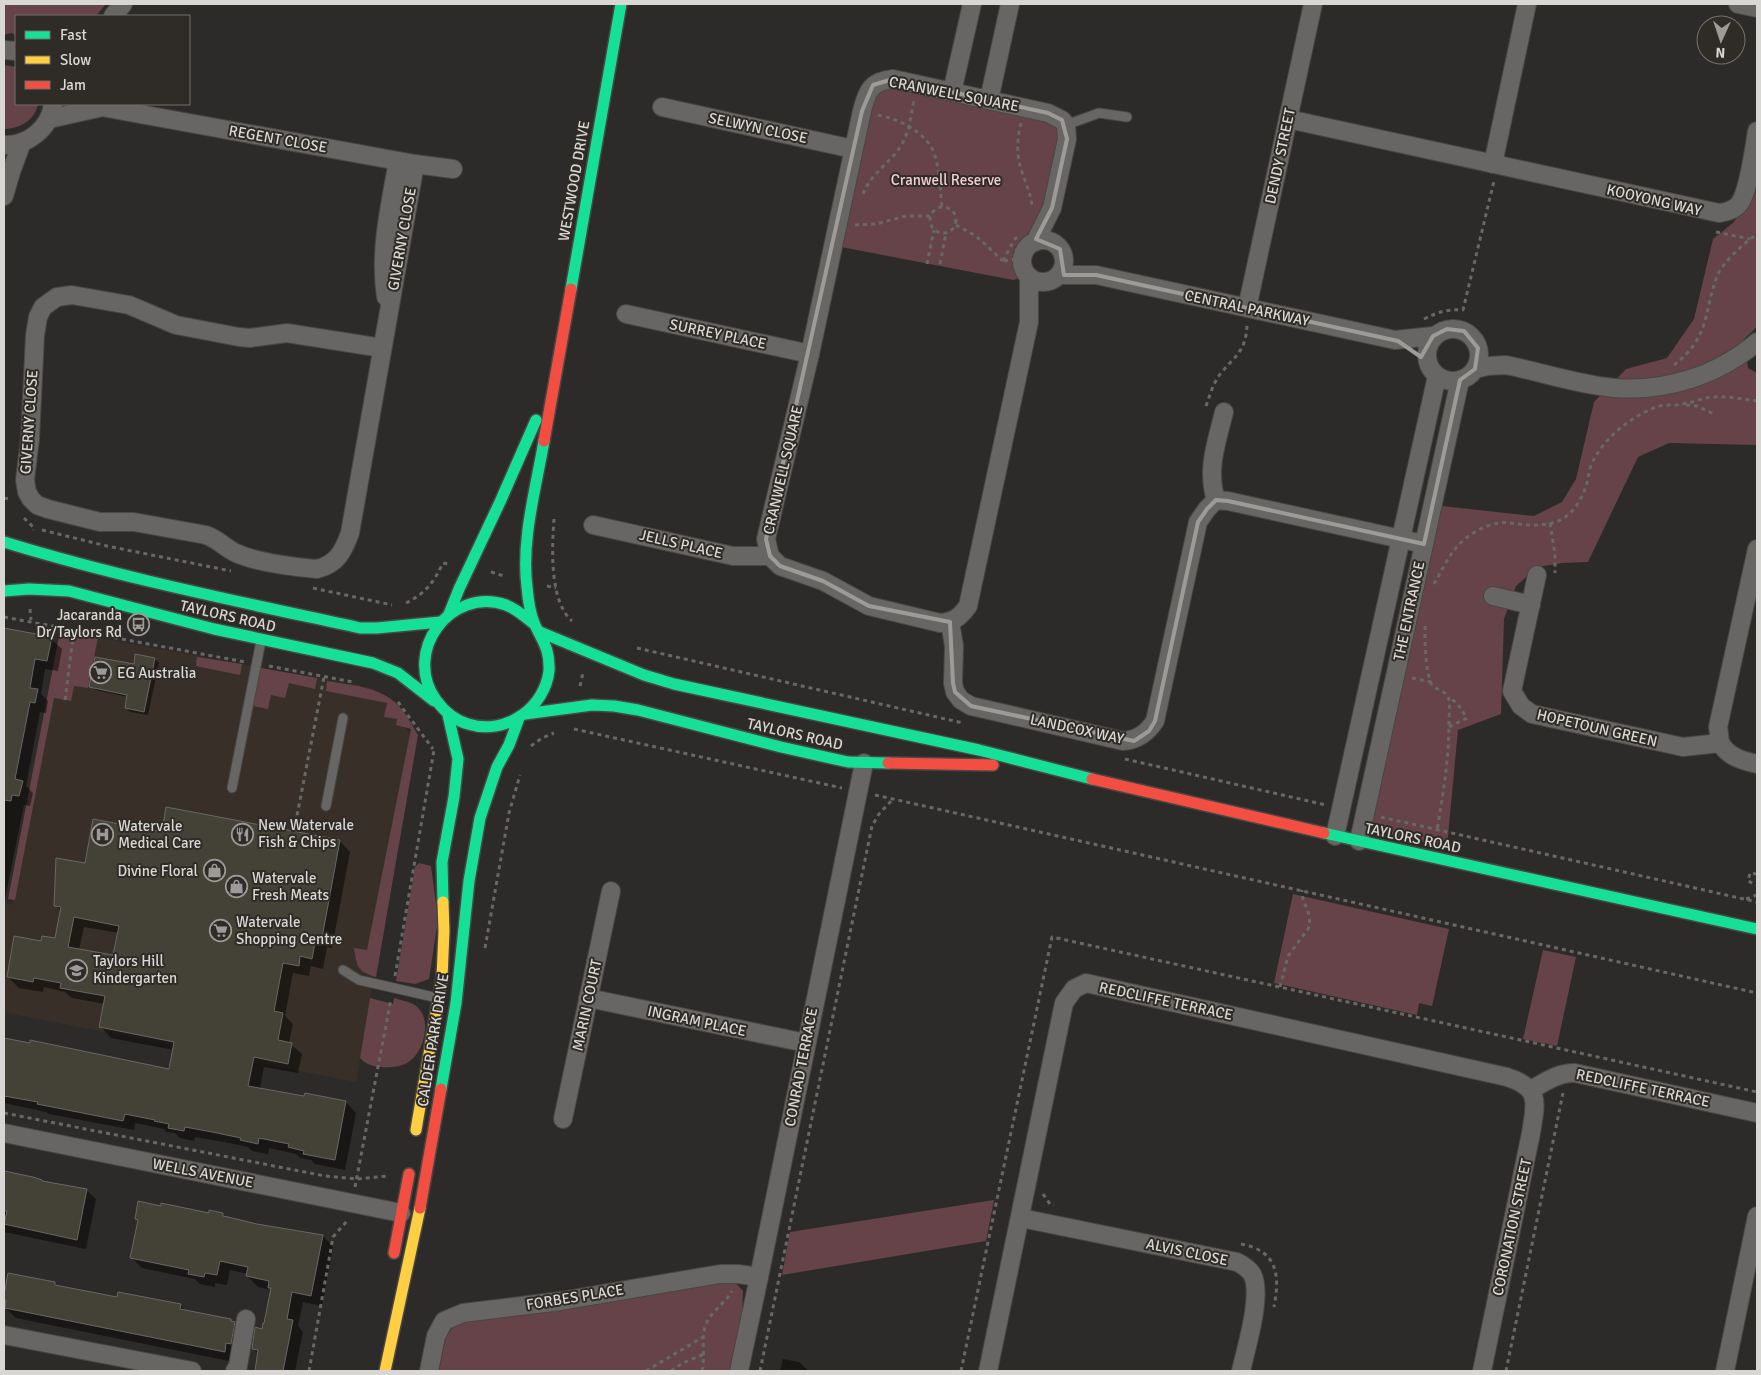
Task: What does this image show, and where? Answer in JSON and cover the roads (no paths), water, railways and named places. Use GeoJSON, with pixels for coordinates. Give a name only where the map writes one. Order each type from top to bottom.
{"type":"FeatureCollection","features":[{"type":"Feature","properties":{"kind":"main road","name":"WESTWOOD DRIVE"},"geometry":{"type":"LineString","coordinates":[[537,628],[524,570],[528,528],[621,4]]}},
{"type":"Feature","properties":{"kind":"main road","name":"WESTWOOD DRIVE"},"geometry":{"type":"LineString","coordinates":[[449,614],[456,593],[522,456],[557,364]]}},
{"type":"Feature","properties":{"kind":"main road","name":"TAYLORS ROAD"},"geometry":{"type":"LineString","coordinates":[[4,542],[137,579],[360,628],[440,622]]}},
{"type":"Feature","properties":{"kind":"main road","name":"TAYLORS ROAD"},"geometry":{"type":"LineString","coordinates":[[4,591],[29,589],[69,591],[261,640],[373,662],[398,673],[436,702]]}},
{"type":"Feature","properties":{"kind":"main road"},"geometry":{"type":"LineString","coordinates":[[484,602],[503,604],[520,612],[537,628],[546,646],[549,660],[548,676],[544,690],[536,703],[522,716],[506,724],[491,727],[476,726],[448,715],[428,690],[424,676],[423,661],[428,640],[440,622],[449,614],[466,605],[484,602]]}},
{"type":"Feature","properties":{"kind":"main road","name":"TAYLORS ROAD"},"geometry":{"type":"LineString","coordinates":[[537,628],[644,675],[674,684],[871,731],[979,750],[1062,772],[1335,836],[1757,929]]}},
{"type":"Feature","properties":{"kind":"main road","name":"TAYLORS ROAD"},"geometry":{"type":"LineString","coordinates":[[522,716],[573,707],[592,705],[614,706],[638,710],[808,754],[848,762],[865,758],[982,764],[1062,772]]}},
{"type":"Feature","properties":{"kind":"main road","name":"CALDER PARK DRIVE"},"geometry":{"type":"LineString","coordinates":[[414,1144],[444,956],[442,862],[454,797],[458,759],[448,715]]}},
{"type":"Feature","properties":{"kind":"main road","name":"CALDER PARK DRIVE"},"geometry":{"type":"LineString","coordinates":[[386,1371],[419,1216],[456,1003],[462,938],[478,827],[497,767],[522,716]]}},
{"type":"Feature","properties":{"kind":"main road"},"geometry":{"type":"LineString","coordinates":[[438,998],[456,1003]]}},
{"type":"Feature","properties":{"kind":"main road"},"geometry":{"type":"LineString","coordinates":[[392,1265],[410,1167]]}},
{"type":"Feature","properties":{"kind":"main road"},"geometry":{"type":"LineString","coordinates":[[401,1213],[419,1216]]}},
{"type":"Feature","properties":{"kind":"street"},"geometry":{"type":"LineString","coordinates":[[114,15],[123,4]]}},
{"type":"Feature","properties":{"kind":"street"},"geometry":{"type":"LineString","coordinates":[[952,92],[972,4]]}},
{"type":"Feature","properties":{"kind":"street"},"geometry":{"type":"LineString","coordinates":[[989,100],[1010,4]]}},
{"type":"Feature","properties":{"kind":"street","name":"DENDY STREET"},"geometry":{"type":"LineString","coordinates":[[1247,308],[1313,4]]}},
{"type":"Feature","properties":{"kind":"street"},"geometry":{"type":"LineString","coordinates":[[1495,164],[1527,4]]}},
{"type":"Feature","properties":{"kind":"street"},"geometry":{"type":"LineString","coordinates":[[1738,4],[1757,8]]}},
{"type":"Feature","properties":{"kind":"street","name":"CRANWELL SQUARE"},"geometry":{"type":"LineString","coordinates":[[950,622],[931,621],[869,606],[823,581],[780,566],[770,556],[766,539],[810,354],[846,224],[853,148],[867,94],[874,85],[882,80],[893,79],[1048,112],[1062,120],[1066,125]]}},
{"type":"Feature","properties":{"kind":"street","name":"REGENT CLOSE"},"geometry":{"type":"LineString","coordinates":[[51,111],[100,105],[407,163],[453,169]]}},
{"type":"Feature","properties":{"kind":"street","name":"SELWYN CLOSE"},"geometry":{"type":"LineString","coordinates":[[662,107],[853,148]]}},
{"type":"Feature","properties":{"kind":"street"},"geometry":{"type":"LineString","coordinates":[[4,145],[22,142],[38,133],[51,111]]}},
{"type":"Feature","properties":{"kind":"street","name":"KOOYONG WAY"},"geometry":{"type":"LineString","coordinates":[[1288,119],[1704,211],[1722,213],[1732,210],[1740,203],[1745,191],[1757,131]]}},
{"type":"Feature","properties":{"kind":"street"},"geometry":{"type":"LineString","coordinates":[[1029,322],[1054,278],[1064,265],[1059,249],[1052,208],[1067,139],[1066,125]]}},
{"type":"Feature","properties":{"kind":"street"},"geometry":{"type":"LineString","coordinates":[[4,196],[22,142]]}},
{"type":"Feature","properties":{"kind":"street","name":"GIVERNY CLOSE"},"geometry":{"type":"LineString","coordinates":[[382,348],[287,333],[250,338],[239,337],[176,325],[129,304],[72,295],[57,297],[43,307],[38,317],[30,439],[25,480],[27,492],[37,504],[72,516],[100,522],[134,522],[206,535],[214,538],[236,553],[249,558],[318,569],[327,567],[341,556],[350,533],[382,348],[388,312],[384,284],[384,244],[407,163]]}},
{"type":"Feature","properties":{"kind":"street"},"geometry":{"type":"LineString","coordinates":[[1052,208],[1030,236],[1029,246],[1022,258],[1025,272],[1029,277],[1042,282],[1054,278]]}},
{"type":"Feature","properties":{"kind":"street"},"geometry":{"type":"LineString","coordinates":[[1030,236],[1046,241],[1059,249]]}},
{"type":"Feature","properties":{"kind":"street","name":"CENTRAL PARKWAY"},"geometry":{"type":"LineString","coordinates":[[1059,249],[1096,275]]}},
{"type":"Feature","properties":{"kind":"street","name":"CENTRAL PARKWAY"},"geometry":{"type":"LineString","coordinates":[[1054,278],[1096,275],[1398,341],[1426,360]]}},
{"type":"Feature","properties":{"kind":"street"},"geometry":{"type":"LineString","coordinates":[[950,622],[961,616],[968,606],[1029,322],[1029,277]]}},
{"type":"Feature","properties":{"kind":"street","name":"SURREY PLACE"},"geometry":{"type":"LineString","coordinates":[[626,314],[810,354]]}},
{"type":"Feature","properties":{"kind":"street"},"geometry":{"type":"LineString","coordinates":[[1456,328],[1472,337],[1478,348],[1479,358],[1475,369],[1468,376],[1460,380],[1450,381],[1437,376],[1430,370],[1426,360],[1427,347],[1433,336],[1441,331],[1456,328]]}},
{"type":"Feature","properties":{"kind":"street","name":"CENTRAL PARKWAY"},"geometry":{"type":"LineString","coordinates":[[1398,341],[1433,336]]}},
{"type":"Feature","properties":{"kind":"street"},"geometry":{"type":"LineString","coordinates":[[1475,369],[1506,365],[1614,388],[1652,387],[1678,383],[1701,376],[1729,362],[1756,345]]}},
{"type":"Feature","properties":{"kind":"street"},"geometry":{"type":"LineString","coordinates":[[1478,348],[1506,365]]}},
{"type":"Feature","properties":{"kind":"street","name":"THE ENTRANCE"},"geometry":{"type":"LineString","coordinates":[[1335,836],[1437,376]]}},
{"type":"Feature","properties":{"kind":"street","name":"THE ENTRANCE"},"geometry":{"type":"LineString","coordinates":[[1359,841],[1460,380]]}},
{"type":"Feature","properties":{"kind":"street"},"geometry":{"type":"LineString","coordinates":[[1224,412],[1211,469],[1216,500],[1228,501],[1424,544]]}},
{"type":"Feature","properties":{"kind":"street","name":"LANDCOX WAY"},"geometry":{"type":"LineString","coordinates":[[950,622],[954,646],[953,683],[961,700],[971,706],[1123,741],[1134,741],[1149,731],[1155,720],[1198,522],[1206,509],[1216,500]]}},
{"type":"Feature","properties":{"kind":"street","name":"JELLS PLACE"},"geometry":{"type":"LineString","coordinates":[[593,524],[733,556],[770,556]]}},
{"type":"Feature","properties":{"kind":"street"},"geometry":{"type":"LineString","coordinates":[[1757,549],[1718,726],[1720,743],[1729,753],[1739,760],[1757,764]]}},
{"type":"Feature","properties":{"kind":"street","name":"HOPETOUN GREEN"},"geometry":{"type":"LineString","coordinates":[[1537,575],[1512,691],[1521,706],[1532,714],[1683,747],[1720,743]]}},
{"type":"Feature","properties":{"kind":"street"},"geometry":{"type":"LineString","coordinates":[[1494,596],[1531,605]]}},
{"type":"Feature","properties":{"kind":"street","name":"CONRAD TERRACE"},"geometry":{"type":"LineString","coordinates":[[739,1371],[865,758]]}},
{"type":"Feature","properties":{"kind":"street","name":"MARIN COURT"},"geometry":{"type":"LineString","coordinates":[[563,1119],[611,891]]}},
{"type":"Feature","properties":{"kind":"street","name":"REDCLIFFE TERRACE"},"geometry":{"type":"LineString","coordinates":[[988,1371],[1064,1003],[1074,989],[1086,983],[1507,1076],[1528,1088],[1567,1072],[1757,1113]]}},
{"type":"Feature","properties":{"kind":"street","name":"INGRAM PLACE"},"geometry":{"type":"LineString","coordinates":[[588,998],[806,1043]]}},
{"type":"Feature","properties":{"kind":"street","name":"CORONATION STREET"},"geometry":{"type":"LineString","coordinates":[[1482,1371],[1531,1132],[1534,1097],[1528,1088]]}},
{"type":"Feature","properties":{"kind":"street","name":"WELLS AVENUE"},"geometry":{"type":"LineString","coordinates":[[4,1134],[401,1213]]}},
{"type":"Feature","properties":{"kind":"street"},"geometry":{"type":"LineString","coordinates":[[1725,1371],[1757,1216]]}},
{"type":"Feature","properties":{"kind":"street","name":"ALVIS CLOSE"},"geometry":{"type":"LineString","coordinates":[[1021,1218],[1237,1262],[1246,1267],[1252,1274],[1257,1292],[1241,1371]]}},
{"type":"Feature","properties":{"kind":"street","name":"FORBES PLACE"},"geometry":{"type":"LineString","coordinates":[[429,1371],[436,1336],[444,1321],[463,1313],[561,1301],[720,1274],[759,1277]]}},
{"type":"Feature","properties":{"kind":"street"},"geometry":{"type":"LineString","coordinates":[[235,1371],[238,1366],[246,1319]]}},
{"type":"Feature","properties":{"kind":"street"},"geometry":{"type":"LineString","coordinates":[[4,1334],[128,1365],[192,1371]]}},
{"type":"Feature","properties":{"kind":"lane"},"geometry":{"type":"LineString","coordinates":[[1066,125],[1099,113],[1127,117]]}},
{"type":"Feature","properties":{"kind":"lane"},"geometry":{"type":"LineString","coordinates":[[232,788],[261,640]]}},
{"type":"Feature","properties":{"kind":"lane"},"geometry":{"type":"LineString","coordinates":[[326,806],[343,718]]}},
{"type":"Feature","properties":{"kind":"lane"},"geometry":{"type":"LineString","coordinates":[[343,970],[359,980],[438,998]]}},
{"type":"Feature","properties":{"kind":"place","name":"Jacaranda Dr/Taylors Rd"},"geometry":{"type":"Point","coordinates":[138,624]}},
{"type":"Feature","properties":{"kind":"place","name":"EG Australia"},"geometry":{"type":"Point","coordinates":[101,673]}},
{"type":"Feature","properties":{"kind":"place","name":"New Watervale Fish & Chips"},"geometry":{"type":"Point","coordinates":[242,834]}},
{"type":"Feature","properties":{"kind":"place","name":"Watervale Medical Care"},"geometry":{"type":"Point","coordinates":[102,835]}},
{"type":"Feature","properties":{"kind":"place","name":"Divine Floral"},"geometry":{"type":"Point","coordinates":[214,871]}},
{"type":"Feature","properties":{"kind":"place","name":"Watervale Fresh Meats"},"geometry":{"type":"Point","coordinates":[236,887]}},
{"type":"Feature","properties":{"kind":"place","name":"Watervale Shopping Centre"},"geometry":{"type":"Point","coordinates":[220,931]}},
{"type":"Feature","properties":{"kind":"place","name":"Taylors Hill Kindergarten"},"geometry":{"type":"Point","coordinates":[77,970]}},
{"type":"Feature","properties":{"kind":"park label","name":"Cranwell Reserve"},"geometry":{"type":"Point","coordinates":[946,180]}}]}
